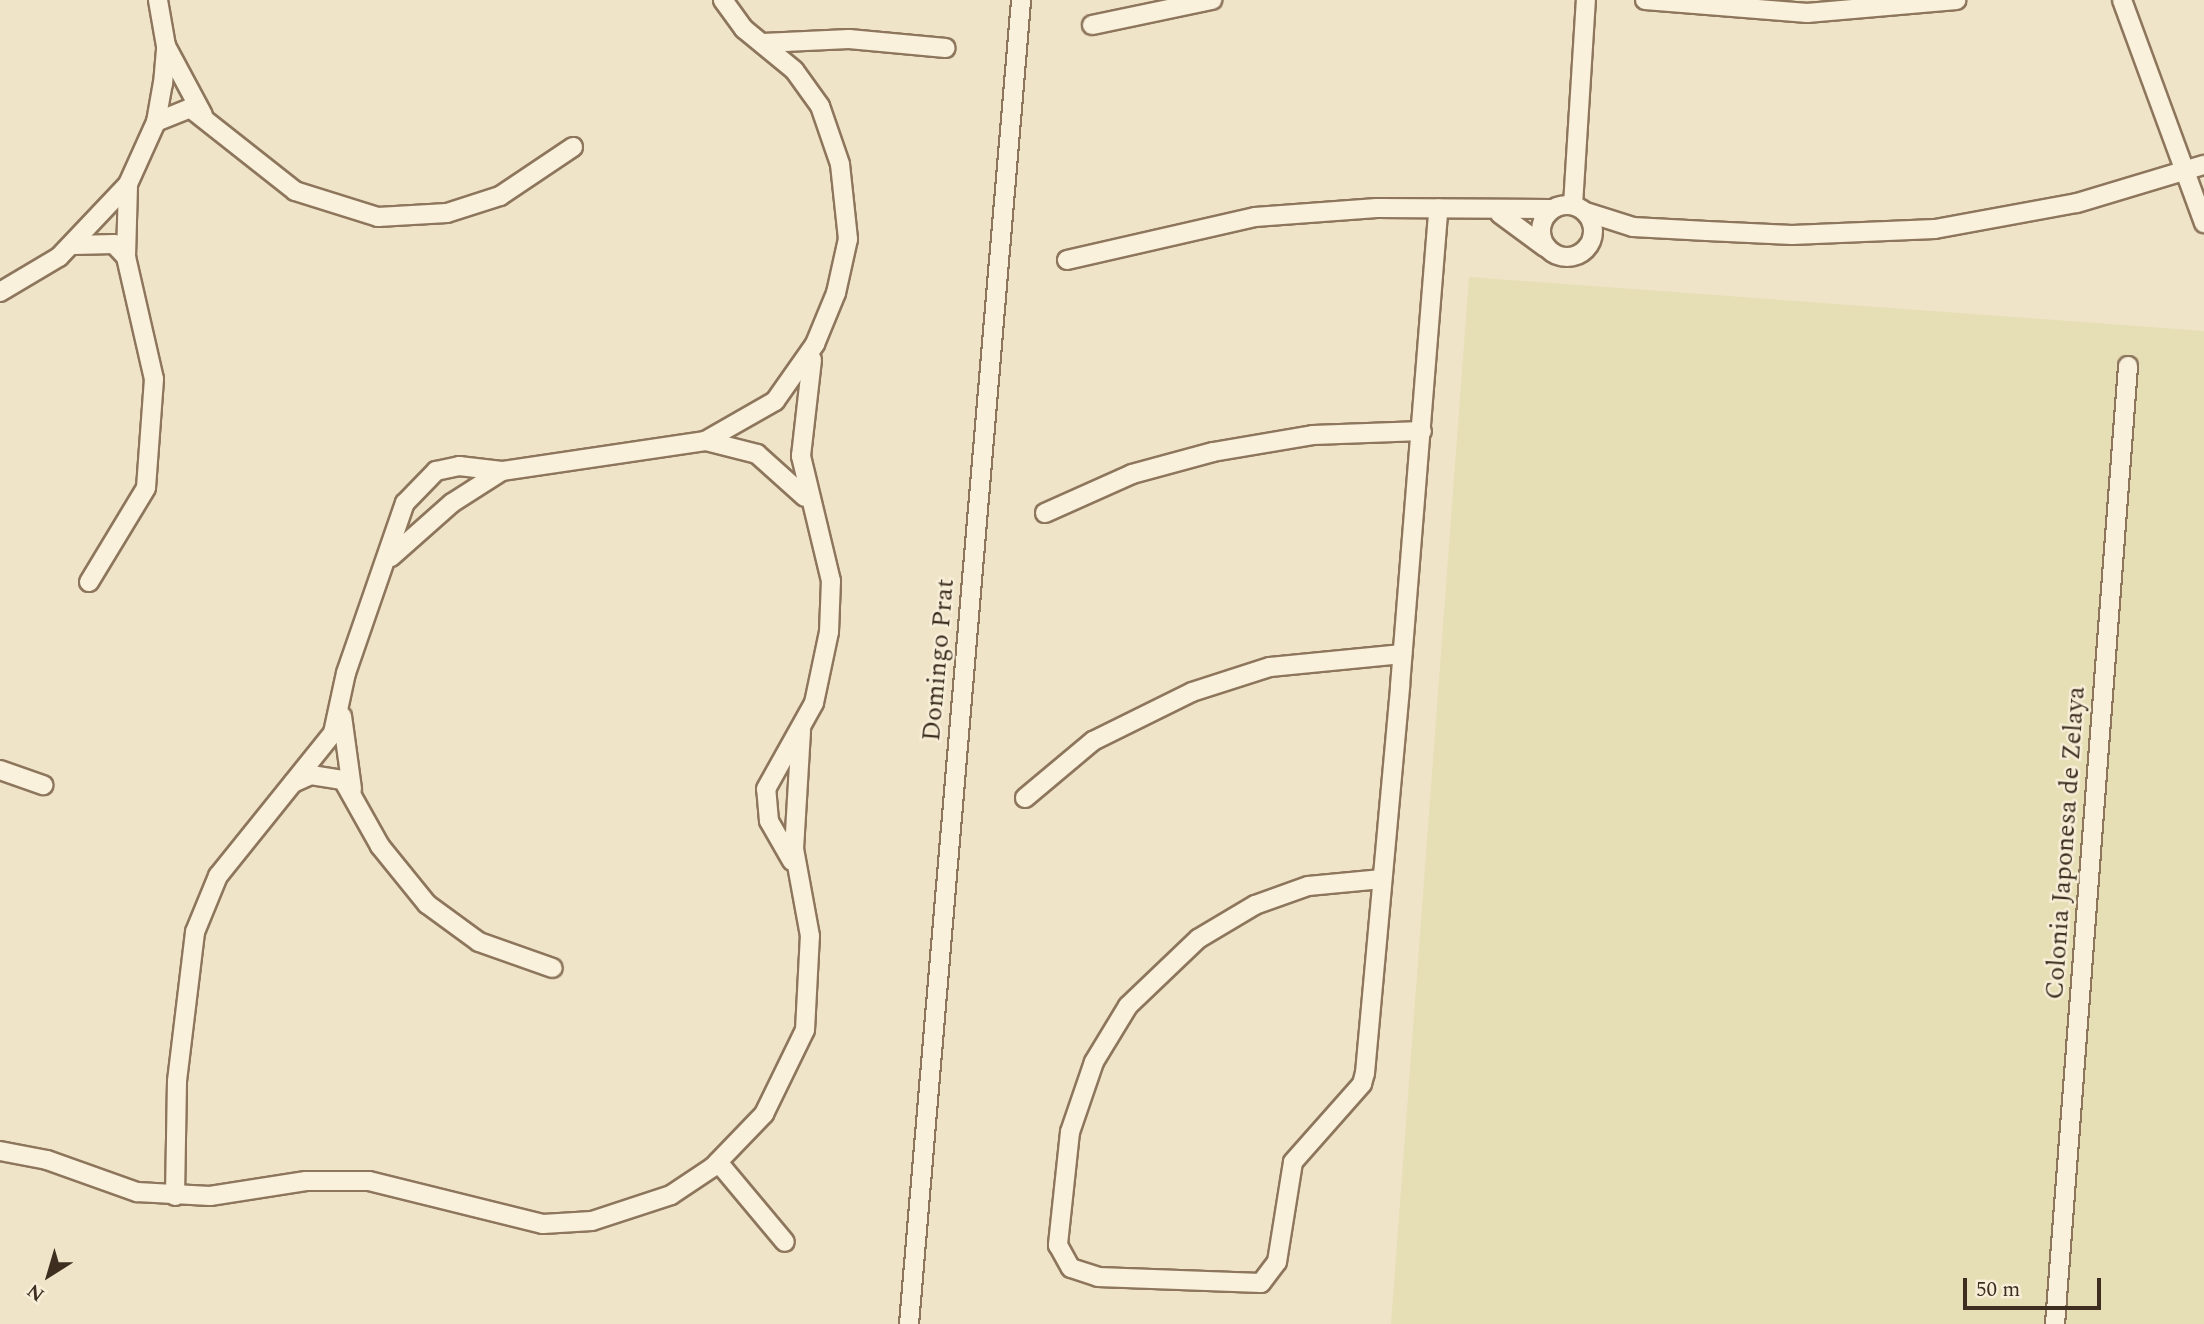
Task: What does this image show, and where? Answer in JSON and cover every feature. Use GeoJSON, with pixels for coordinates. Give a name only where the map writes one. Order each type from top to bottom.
{"type":"FeatureCollection","features":[{"type":"Feature","properties":{"kind":"street"},"geometry":{"type":"LineString","coordinates":[[0,292],[33,277],[74,245],[128,184],[156,122],[166,46],[158,0]]}},
{"type":"Feature","properties":{"kind":"street"},"geometry":{"type":"LineString","coordinates":[[705,441],[748,419],[775,401],[815,344],[836,293],[849,202],[831,133],[794,70],[723,0]]}},
{"type":"Feature","properties":{"kind":"street","name":"Domingo Prat"},"geometry":{"type":"LineString","coordinates":[[909,1324],[1021,0]]}},
{"type":"Feature","properties":{"kind":"street"},"geometry":{"type":"LineString","coordinates":[[1092,25],[1212,0]]}},
{"type":"Feature","properties":{"kind":"street"},"geometry":{"type":"LineString","coordinates":[[1586,0],[1579,209],[1593,225],[1588,247]]}},
{"type":"Feature","properties":{"kind":"street"},"geometry":{"type":"LineString","coordinates":[[1645,0],[1807,13],[1956,0]]}},
{"type":"Feature","properties":{"kind":"street"},"geometry":{"type":"LineString","coordinates":[[2122,0],[2181,173],[2204,223]]}},
{"type":"Feature","properties":{"kind":"street"},"geometry":{"type":"LineString","coordinates":[[764,43],[822,40],[946,48]]}},
{"type":"Feature","properties":{"kind":"street"},"geometry":{"type":"LineString","coordinates":[[794,70],[822,40]]}},
{"type":"Feature","properties":{"kind":"street"},"geometry":{"type":"LineString","coordinates":[[166,46],[203,115]]}},
{"type":"Feature","properties":{"kind":"street"},"geometry":{"type":"LineString","coordinates":[[156,122],[190,108],[203,115],[242,154],[295,191],[377,217],[446,213],[500,196],[573,147]]}},
{"type":"Feature","properties":{"kind":"street"},"geometry":{"type":"LineString","coordinates":[[1067,260],[1255,217],[1438,209],[1497,213],[1579,209],[1633,227],[1792,235],[1935,229],[2077,203],[2204,165]]}},
{"type":"Feature","properties":{"kind":"street"},"geometry":{"type":"LineString","coordinates":[[89,582],[134,514],[152,451],[154,379],[126,257],[128,184]]}},
{"type":"Feature","properties":{"kind":"street"},"geometry":{"type":"LineString","coordinates":[[1382,879],[1308,886],[1255,905],[1198,939],[1128,1006],[1094,1062],[1070,1132],[1058,1245],[1072,1268],[1098,1277],[1239,1286],[1268,1277],[1277,1262],[1293,1162],[1306,1141],[1350,1102],[1365,1073],[1422,431],[1438,209]]}},
{"type":"Feature","properties":{"kind":"street"},"geometry":{"type":"LineString","coordinates":[[1548,249],[1540,228],[1551,209]]}},
{"type":"Feature","properties":{"kind":"street"},"geometry":{"type":"LineString","coordinates":[[1497,213],[1548,249],[1568,257],[1633,227]]}},
{"type":"Feature","properties":{"kind":"street"},"geometry":{"type":"LineString","coordinates":[[74,245],[114,244],[126,257]]}},
{"type":"Feature","properties":{"kind":"street"},"geometry":{"type":"LineString","coordinates":[[802,880],[766,807],[769,778],[801,730],[825,663],[831,582],[808,500],[801,449],[815,344]]}},
{"type":"Feature","properties":{"kind":"street","name":"Colonia Japonesa de Zelaya"},"geometry":{"type":"LineString","coordinates":[[2055,1324],[2128,366]]}},
{"type":"Feature","properties":{"kind":"street"},"geometry":{"type":"LineString","coordinates":[[775,401],[803,420]]}},
{"type":"Feature","properties":{"kind":"street"},"geometry":{"type":"LineString","coordinates":[[746,448],[748,419]]}},
{"type":"Feature","properties":{"kind":"street"},"geometry":{"type":"LineString","coordinates":[[1045,513],[1132,474],[1213,452],[1313,436],[1422,431]]}},
{"type":"Feature","properties":{"kind":"street"},"geometry":{"type":"LineString","coordinates":[[175,1196],[177,1081],[195,932],[218,876],[290,784],[318,757],[341,710],[357,636],[391,557],[405,503],[436,471],[452,468],[502,471],[705,441],[746,448],[769,462],[808,500]]}},
{"type":"Feature","properties":{"kind":"street"},"geometry":{"type":"LineString","coordinates":[[769,462],[801,449]]}},
{"type":"Feature","properties":{"kind":"street"},"geometry":{"type":"LineString","coordinates":[[452,468],[465,494]]}},
{"type":"Feature","properties":{"kind":"street"},"geometry":{"type":"LineString","coordinates":[[391,557],[425,525],[465,494],[502,471]]}},
{"type":"Feature","properties":{"kind":"street"},"geometry":{"type":"LineString","coordinates":[[405,503],[407,516],[425,525]]}},
{"type":"Feature","properties":{"kind":"street"},"geometry":{"type":"LineString","coordinates":[[1025,798],[1093,741],[1192,692],[1270,667],[1402,654]]}},
{"type":"Feature","properties":{"kind":"street"},"geometry":{"type":"LineString","coordinates":[[341,710],[352,789],[380,846],[427,904],[479,942],[553,968]]}},
{"type":"Feature","properties":{"kind":"street"},"geometry":{"type":"LineString","coordinates":[[0,1151],[47,1160],[137,1192],[175,1196],[369,1181],[514,1221],[567,1223],[618,1214],[671,1195],[718,1162],[777,1094],[805,1030],[813,980],[802,880],[794,849],[801,730]]}},
{"type":"Feature","properties":{"kind":"street"},"geometry":{"type":"LineString","coordinates":[[0,770],[43,785]]}},
{"type":"Feature","properties":{"kind":"street"},"geometry":{"type":"LineString","coordinates":[[290,784],[325,775],[352,789]]}},
{"type":"Feature","properties":{"kind":"street"},"geometry":{"type":"LineString","coordinates":[[718,1162],[785,1242]]}},
{"type":"Feature","properties":{"kind":"shaded area"},"geometry":{"type":"Polygon","coordinates":[[[1469,277],[2204,331],[2204,1324],[1391,1324],[1469,277]]]}}]}
